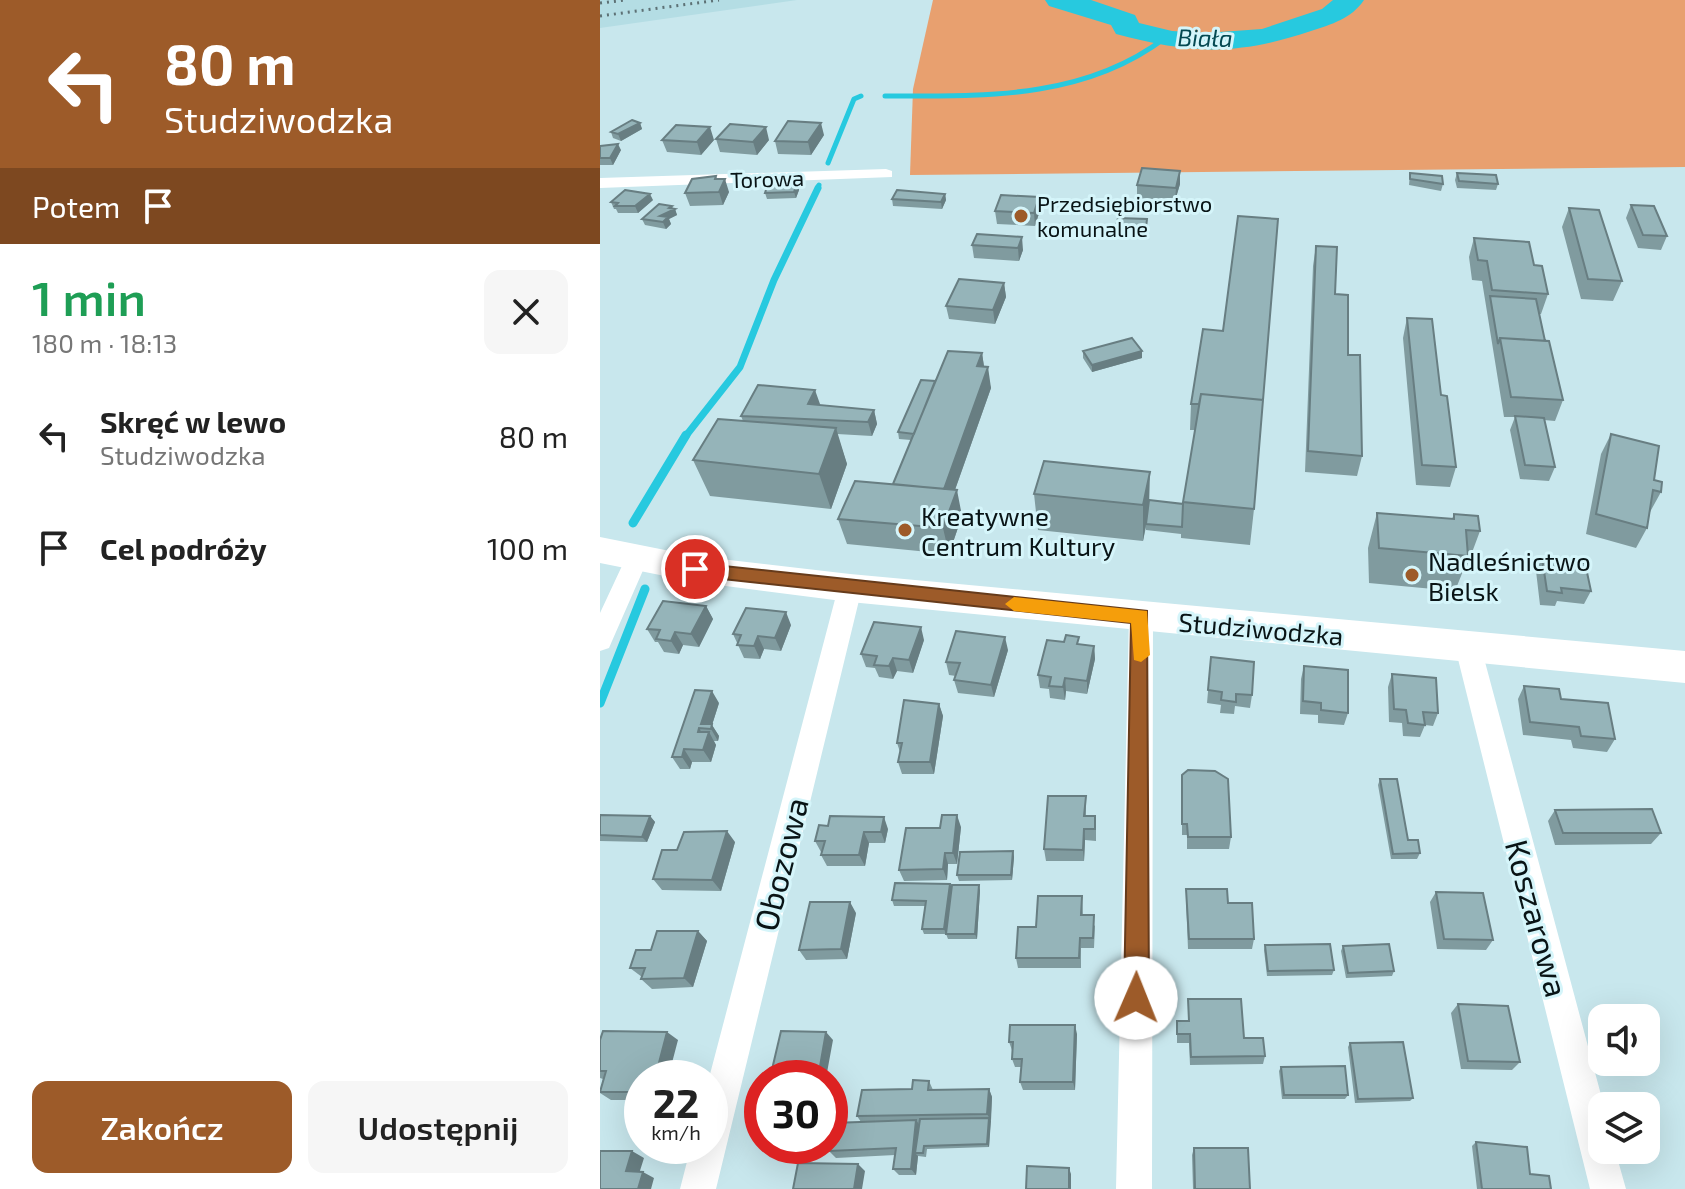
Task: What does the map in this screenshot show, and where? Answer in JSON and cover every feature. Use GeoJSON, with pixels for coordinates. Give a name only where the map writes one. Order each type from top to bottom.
{"type":"FeatureCollection","features":[{"type":"Feature","properties":{"kind":"street","name":"Torowa"},"geometry":{"type":"LineString","coordinates":[[600,183],[886,174]]}},
{"type":"Feature","properties":{"kind":"street","name":"Studziwodzka"},"geometry":{"type":"LineString","coordinates":[[600,550],[636,559],[850,588],[1685,667]]}},
{"type":"Feature","properties":{"kind":"street"},"geometry":{"type":"LineString","coordinates":[[600,641],[636,559]]}},
{"type":"Feature","properties":{"kind":"street","name":"Obozowa"},"geometry":{"type":"LineString","coordinates":[[728,1068],[850,588]]}},
{"type":"Feature","properties":{"kind":"street"},"geometry":{"type":"LineString","coordinates":[[1134,1189],[1141,617]]}},
{"type":"Feature","properties":{"kind":"street","name":"Koszarowa"},"geometry":{"type":"LineString","coordinates":[[1468,647],[1608,1189]]}},
{"type":"Feature","properties":{"kind":"street","name":"Obozowa"},"geometry":{"type":"LineString","coordinates":[[698,1189],[704,1164]]}},
{"type":"Feature","properties":{"kind":"shaded area"},"geometry":{"type":"Polygon","coordinates":[[[600,0],[797,0],[600,28],[600,0]]]}},
{"type":"Feature","properties":{"kind":"shaded area"},"geometry":{"type":"Polygon","coordinates":[[[933,0],[1685,0],[1685,167],[910,175],[913,89],[933,0]]]}},
{"type":"Feature","properties":{"kind":"building"},"geometry":{"type":"Polygon","coordinates":[[[632,120],[640,123],[618,134],[611,132],[632,120]]]}},
{"type":"Feature","properties":{"kind":"building"},"geometry":{"type":"Polygon","coordinates":[[[788,121],[821,123],[808,142],[775,141],[788,121]]]}},
{"type":"Feature","properties":{"kind":"building"},"geometry":{"type":"Polygon","coordinates":[[[730,124],[766,127],[753,142],[716,139],[730,124]]]}},
{"type":"Feature","properties":{"kind":"building"},"geometry":{"type":"Polygon","coordinates":[[[676,125],[710,127],[697,142],[662,140],[676,125]]]}},
{"type":"Feature","properties":{"kind":"building"},"geometry":{"type":"Polygon","coordinates":[[[618,144],[610,158],[600,158],[600,146],[618,144]]]}},
{"type":"Feature","properties":{"kind":"building"},"geometry":{"type":"Polygon","coordinates":[[[1142,168],[1180,171],[1176,188],[1137,185],[1142,168]]]}},
{"type":"Feature","properties":{"kind":"building"},"geometry":{"type":"Polygon","coordinates":[[[1410,173],[1442,176],[1443,184],[1410,179],[1410,173]]]}},
{"type":"Feature","properties":{"kind":"building"},"geometry":{"type":"Polygon","coordinates":[[[1457,173],[1496,175],[1498,184],[1459,181],[1457,173]]]}},
{"type":"Feature","properties":{"kind":"building"},"geometry":{"type":"Polygon","coordinates":[[[716,176],[715,179],[725,179],[719,192],[685,193],[692,179],[716,176]]]}},
{"type":"Feature","properties":{"kind":"building"},"geometry":{"type":"Polygon","coordinates":[[[797,183],[794,192],[765,193],[768,184],[797,183]]]}},
{"type":"Feature","properties":{"kind":"building"},"geometry":{"type":"Polygon","coordinates":[[[625,190],[650,194],[635,206],[615,206],[618,203],[611,202],[625,190]]]}},
{"type":"Feature","properties":{"kind":"building"},"geometry":{"type":"Polygon","coordinates":[[[897,190],[945,194],[941,202],[892,199],[897,190]]]}},
{"type":"Feature","properties":{"kind":"building"},"geometry":{"type":"Polygon","coordinates":[[[1001,195],[1039,197],[1034,213],[995,211],[1001,195]]]}},
{"type":"Feature","properties":{"kind":"building"},"geometry":{"type":"Polygon","coordinates":[[[659,204],[675,209],[660,216],[668,217],[663,222],[642,219],[659,204]]]}},
{"type":"Feature","properties":{"kind":"building"},"geometry":{"type":"Polygon","coordinates":[[[1631,205],[1654,206],[1667,236],[1643,235],[1631,205]]]}},
{"type":"Feature","properties":{"kind":"building"},"geometry":{"type":"Polygon","coordinates":[[[1569,208],[1599,210],[1622,281],[1588,279],[1569,208]]]}},
{"type":"Feature","properties":{"kind":"building"},"geometry":{"type":"Polygon","coordinates":[[[1238,216],[1278,219],[1263,400],[1201,394],[1199,404],[1191,404],[1203,329],[1223,331],[1238,216]]]}},
{"type":"Feature","properties":{"kind":"building"},"geometry":{"type":"Polygon","coordinates":[[[1118,218],[1147,219],[1146,228],[1116,226],[1118,218]]]}},
{"type":"Feature","properties":{"kind":"building"},"geometry":{"type":"Polygon","coordinates":[[[977,234],[1022,237],[1018,248],[972,245],[977,234]]]}},
{"type":"Feature","properties":{"kind":"building"},"geometry":{"type":"Polygon","coordinates":[[[1474,238],[1529,242],[1534,265],[1542,266],[1548,294],[1492,290],[1487,261],[1478,260],[1474,238]]]}},
{"type":"Feature","properties":{"kind":"building"},"geometry":{"type":"Polygon","coordinates":[[[1316,246],[1337,247],[1335,294],[1348,295],[1348,355],[1360,355],[1362,456],[1308,451],[1316,246]]]}},
{"type":"Feature","properties":{"kind":"building"},"geometry":{"type":"Polygon","coordinates":[[[959,279],[1004,283],[993,310],[946,306],[959,279]]]}},
{"type":"Feature","properties":{"kind":"building"},"geometry":{"type":"Polygon","coordinates":[[[1490,296],[1536,299],[1545,341],[1500,338],[1498,344],[1490,296]]]}},
{"type":"Feature","properties":{"kind":"building"},"geometry":{"type":"Polygon","coordinates":[[[1407,318],[1432,319],[1441,395],[1447,396],[1456,467],[1422,465],[1407,318]]]}},
{"type":"Feature","properties":{"kind":"building"},"geometry":{"type":"Polygon","coordinates":[[[1132,338],[1142,351],[1092,365],[1083,351],[1132,338]]]}},
{"type":"Feature","properties":{"kind":"building"},"geometry":{"type":"Polygon","coordinates":[[[1500,338],[1549,341],[1563,400],[1511,397],[1500,338]]]}},
{"type":"Feature","properties":{"kind":"building"},"geometry":{"type":"Polygon","coordinates":[[[948,351],[982,353],[977,366],[988,367],[944,489],[893,484],[948,351]]]}},
{"type":"Feature","properties":{"kind":"building"},"geometry":{"type":"Polygon","coordinates":[[[921,380],[935,381],[914,434],[898,432],[921,380]]]}},
{"type":"Feature","properties":{"kind":"building"},"geometry":{"type":"Polygon","coordinates":[[[758,385],[815,390],[808,404],[874,410],[868,422],[741,416],[758,385]]]}},
{"type":"Feature","properties":{"kind":"building"},"geometry":{"type":"Polygon","coordinates":[[[1201,394],[1263,400],[1254,509],[1183,502],[1201,394]]]}},
{"type":"Feature","properties":{"kind":"building"},"geometry":{"type":"Polygon","coordinates":[[[1515,416],[1544,418],[1555,467],[1525,465],[1515,416]]]}},
{"type":"Feature","properties":{"kind":"building"},"geometry":{"type":"Polygon","coordinates":[[[718,419],[836,428],[819,474],[693,460],[718,419]]]}},
{"type":"Feature","properties":{"kind":"building"},"geometry":{"type":"Polygon","coordinates":[[[1611,434],[1659,446],[1654,480],[1662,482],[1661,492],[1653,490],[1647,528],[1596,514],[1611,434]]]}},
{"type":"Feature","properties":{"kind":"building"},"geometry":{"type":"Polygon","coordinates":[[[1044,461],[1150,472],[1143,505],[1034,494],[1044,461]]]}},
{"type":"Feature","properties":{"kind":"building"},"geometry":{"type":"Polygon","coordinates":[[[855,481],[957,490],[943,528],[838,519],[855,481]]]}},
{"type":"Feature","properties":{"kind":"building"},"geometry":{"type":"Polygon","coordinates":[[[1149,500],[1183,504],[1182,527],[1146,524],[1149,500]]]}},
{"type":"Feature","properties":{"kind":"building"},"geometry":{"type":"Polygon","coordinates":[[[1377,513],[1454,519],[1454,514],[1478,516],[1480,531],[1466,530],[1468,556],[1379,548],[1377,513]]]}},
{"type":"Feature","properties":{"kind":"building"},"geometry":{"type":"Polygon","coordinates":[[[1542,558],[1585,563],[1591,591],[1561,588],[1562,593],[1547,591],[1542,558]]]}},
{"type":"Feature","properties":{"kind":"building"},"geometry":{"type":"Polygon","coordinates":[[[663,601],[706,606],[691,634],[675,632],[671,641],[656,639],[660,630],[647,629],[663,601]]]}},
{"type":"Feature","properties":{"kind":"building"},"geometry":{"type":"Polygon","coordinates":[[[746,608],[786,612],[775,638],[758,636],[754,646],[737,645],[741,635],[733,634],[746,608]]]}},
{"type":"Feature","properties":{"kind":"building"},"geometry":{"type":"Polygon","coordinates":[[[874,622],[921,627],[909,660],[893,658],[889,666],[874,665],[877,656],[861,654],[874,622]]]}},
{"type":"Feature","properties":{"kind":"building"},"geometry":{"type":"Polygon","coordinates":[[[956,631],[1005,637],[991,685],[954,680],[960,663],[946,662],[956,631]]]}},
{"type":"Feature","properties":{"kind":"building"},"geometry":{"type":"Polygon","coordinates":[[[1066,635],[1079,637],[1077,644],[1094,646],[1087,681],[1065,678],[1063,687],[1049,686],[1051,677],[1038,675],[1047,640],[1064,642],[1066,635]]]}},
{"type":"Feature","properties":{"kind":"building"},"geometry":{"type":"Polygon","coordinates":[[[1211,657],[1254,662],[1252,695],[1236,694],[1236,702],[1221,700],[1222,692],[1208,690],[1211,657]]]}},
{"type":"Feature","properties":{"kind":"building"},"geometry":{"type":"Polygon","coordinates":[[[1304,666],[1348,670],[1348,713],[1321,710],[1321,703],[1303,701],[1304,666]]]}},
{"type":"Feature","properties":{"kind":"building"},"geometry":{"type":"Polygon","coordinates":[[[1392,674],[1436,678],[1438,713],[1423,712],[1425,725],[1408,723],[1406,710],[1394,709],[1392,674]]]}},
{"type":"Feature","properties":{"kind":"building"},"geometry":{"type":"Polygon","coordinates":[[[1524,686],[1559,689],[1561,699],[1608,703],[1615,739],[1581,736],[1579,727],[1530,722],[1524,686]]]}},
{"type":"Feature","properties":{"kind":"building"},"geometry":{"type":"Polygon","coordinates":[[[695,690],[712,691],[701,724],[712,724],[711,729],[699,728],[698,732],[709,732],[703,750],[684,749],[682,757],[672,757],[695,690]]]}},
{"type":"Feature","properties":{"kind":"building"},"geometry":{"type":"Polygon","coordinates":[[[904,700],[939,704],[930,762],[898,762],[902,743],[897,743],[904,700]]]}},
{"type":"Feature","properties":{"kind":"building"},"geometry":{"type":"Polygon","coordinates":[[[1188,770],[1215,771],[1228,779],[1231,837],[1188,837],[1187,824],[1182,824],[1182,775],[1188,770]]]}},
{"type":"Feature","properties":{"kind":"building"},"geometry":{"type":"Polygon","coordinates":[[[1380,779],[1397,779],[1408,840],[1418,840],[1420,853],[1393,854],[1380,779]]]}},
{"type":"Feature","properties":{"kind":"building"},"geometry":{"type":"Polygon","coordinates":[[[1048,796],[1086,796],[1084,816],[1095,816],[1095,829],[1084,829],[1083,850],[1044,849],[1048,796]]]}},
{"type":"Feature","properties":{"kind":"building"},"geometry":{"type":"Polygon","coordinates":[[[1652,809],[1661,833],[1563,833],[1555,810],[1652,809]]]}},
{"type":"Feature","properties":{"kind":"building"},"geometry":{"type":"Polygon","coordinates":[[[600,815],[650,816],[642,837],[600,835],[600,815]]]}},
{"type":"Feature","properties":{"kind":"building"},"geometry":{"type":"Polygon","coordinates":[[[942,815],[957,815],[953,853],[945,853],[943,869],[899,870],[906,828],[940,828],[942,815]]]}},
{"type":"Feature","properties":{"kind":"building"},"geometry":{"type":"Polygon","coordinates":[[[830,816],[884,817],[881,832],[864,832],[859,855],[821,855],[825,841],[815,841],[819,825],[828,826],[830,816]]]}},
{"type":"Feature","properties":{"kind":"building"},"geometry":{"type":"Polygon","coordinates":[[[727,831],[712,880],[653,879],[662,850],[677,850],[684,832],[727,831]]]}},
{"type":"Feature","properties":{"kind":"building"},"geometry":{"type":"Polygon","coordinates":[[[1013,851],[1011,875],[957,875],[960,852],[1013,851]]]}},
{"type":"Feature","properties":{"kind":"building"},"geometry":{"type":"Polygon","coordinates":[[[895,883],[950,884],[944,929],[922,929],[926,901],[892,900],[895,883]]]}},
{"type":"Feature","properties":{"kind":"building"},"geometry":{"type":"Polygon","coordinates":[[[952,885],[979,885],[975,934],[946,934],[952,885]]]}},
{"type":"Feature","properties":{"kind":"building"},"geometry":{"type":"Polygon","coordinates":[[[1186,889],[1227,889],[1228,903],[1252,903],[1254,939],[1189,939],[1186,889]]]}},
{"type":"Feature","properties":{"kind":"building"},"geometry":{"type":"Polygon","coordinates":[[[1436,892],[1483,893],[1493,940],[1444,939],[1436,892]]]}},
{"type":"Feature","properties":{"kind":"building"},"geometry":{"type":"Polygon","coordinates":[[[1038,896],[1082,896],[1081,915],[1094,915],[1093,938],[1080,938],[1079,958],[1016,958],[1018,927],[1036,927],[1038,896]]]}},
{"type":"Feature","properties":{"kind":"building"},"geometry":{"type":"Polygon","coordinates":[[[810,902],[850,902],[841,949],[799,950],[810,902]]]}},
{"type":"Feature","properties":{"kind":"building"},"geometry":{"type":"Polygon","coordinates":[[[657,931],[698,931],[684,978],[641,979],[645,968],[630,968],[636,950],[651,950],[657,931]]]}},
{"type":"Feature","properties":{"kind":"building"},"geometry":{"type":"Polygon","coordinates":[[[1330,944],[1334,970],[1268,971],[1265,945],[1330,944]]]}},
{"type":"Feature","properties":{"kind":"building"},"geometry":{"type":"Polygon","coordinates":[[[1389,944],[1394,971],[1348,973],[1343,946],[1389,944]]]}},
{"type":"Feature","properties":{"kind":"building"},"geometry":{"type":"Polygon","coordinates":[[[1188,999],[1241,999],[1244,1038],[1263,1038],[1265,1056],[1191,1057],[1190,1034],[1177,1034],[1177,1021],[1189,1021],[1188,999]]]}},
{"type":"Feature","properties":{"kind":"building"},"geometry":{"type":"Polygon","coordinates":[[[1458,1004],[1508,1006],[1520,1062],[1468,1061],[1458,1004]]]}},
{"type":"Feature","properties":{"kind":"building"},"geometry":{"type":"Polygon","coordinates":[[[1010,1025],[1075,1025],[1073,1082],[1020,1082],[1022,1059],[1012,1059],[1010,1025]]]}},
{"type":"Feature","properties":{"kind":"building"},"geometry":{"type":"Polygon","coordinates":[[[603,1031],[667,1032],[660,1060],[624,1060],[624,1092],[600,1092],[606,1071],[600,1071],[603,1031]]]}},
{"type":"Feature","properties":{"kind":"building"},"geometry":{"type":"Polygon","coordinates":[[[781,1031],[826,1032],[821,1060],[774,1060],[781,1031]]]}},
{"type":"Feature","properties":{"kind":"building"},"geometry":{"type":"Polygon","coordinates":[[[1403,1042],[1413,1098],[1358,1099],[1350,1043],[1403,1042]]]}},
{"type":"Feature","properties":{"kind":"building"},"geometry":{"type":"Polygon","coordinates":[[[1345,1066],[1348,1095],[1284,1095],[1281,1067],[1345,1066]]]}},
{"type":"Feature","properties":{"kind":"building"},"geometry":{"type":"Polygon","coordinates":[[[913,1080],[929,1081],[928,1090],[989,1089],[987,1114],[857,1116],[862,1090],[912,1089],[913,1080]]]}},
{"type":"Feature","properties":{"kind":"building"},"geometry":{"type":"Polygon","coordinates":[[[989,1118],[987,1144],[924,1146],[923,1153],[915,1153],[920,1119],[989,1118]]]}},
{"type":"Feature","properties":{"kind":"building"},"geometry":{"type":"Polygon","coordinates":[[[916,1120],[911,1169],[893,1169],[896,1148],[848,1150],[848,1122],[916,1120]]]}},
{"type":"Feature","properties":{"kind":"building"},"geometry":{"type":"Polygon","coordinates":[[[1476,1142],[1527,1147],[1530,1174],[1549,1176],[1551,1189],[1482,1189],[1476,1142]]]}},
{"type":"Feature","properties":{"kind":"building"},"geometry":{"type":"Polygon","coordinates":[[[1194,1148],[1248,1148],[1250,1189],[1195,1189],[1194,1148]]]}},
{"type":"Feature","properties":{"kind":"building"},"geometry":{"type":"Polygon","coordinates":[[[600,1151],[624,1151],[624,1164],[628,1164],[626,1171],[643,1172],[638,1189],[600,1189],[600,1151]]]}},
{"type":"Feature","properties":{"kind":"building"},"geometry":{"type":"Polygon","coordinates":[[[798,1164],[858,1164],[854,1189],[793,1189],[798,1164]]]}},
{"type":"Feature","properties":{"kind":"building"},"geometry":{"type":"Polygon","coordinates":[[[1027,1166],[1069,1168],[1069,1189],[1026,1189],[1027,1166]]]}},
{"type":"Feature","properties":{"kind":"waterway","name":"Biała"},"geometry":{"type":"LineString","coordinates":[[1059,0],[1105,12],[1125,21],[1126,28],[1172,40],[1206,42],[1265,37],[1332,15],[1350,0]]}},
{"type":"Feature","properties":{"kind":"waterway"},"geometry":{"type":"LineString","coordinates":[[885,96],[995,94],[1066,84],[1133,58],[1165,38]]}},
{"type":"Feature","properties":{"kind":"waterway"},"geometry":{"type":"LineString","coordinates":[[828,163],[854,99],[861,96]]}},
{"type":"Feature","properties":{"kind":"waterway"},"geometry":{"type":"LineString","coordinates":[[817,190],[819,185]]}},
{"type":"Feature","properties":{"kind":"waterway"},"geometry":{"type":"LineString","coordinates":[[685,437],[740,367],[774,280],[818,188]]}},
{"type":"Feature","properties":{"kind":"waterway"},"geometry":{"type":"LineString","coordinates":[[633,523],[686,435]]}},
{"type":"Feature","properties":{"kind":"waterway"},"geometry":{"type":"LineString","coordinates":[[600,703],[645,589]]}},
{"type":"Feature","properties":{"kind":"railway"},"geometry":{"type":"LineString","coordinates":[[600,3],[626,0]]}},
{"type":"Feature","properties":{"kind":"railway"},"geometry":{"type":"LineString","coordinates":[[600,16],[719,0]]}},
{"type":"Feature","properties":{"kind":"slow traffic"},"geometry":{"type":"LineString","coordinates":[[1014,604],[1141,617],[1141,655]]}},
{"type":"Feature","properties":{"kind":"place","name":"Przedsiębiorstwo komunalne"},"geometry":{"type":"Point","coordinates":[1021,216]}},
{"type":"Feature","properties":{"kind":"place","name":"Kreatywne Centrum Kultury"},"geometry":{"type":"Point","coordinates":[905,530]}},
{"type":"Feature","properties":{"kind":"place","name":"Nadleśnictwo Bielsk"},"geometry":{"type":"Point","coordinates":[1412,575]}},
{"type":"Feature","properties":{"kind":"route"},"geometry":{"type":"LineString","coordinates":[[695,569],[1141,617],[1136,998]]}}]}
